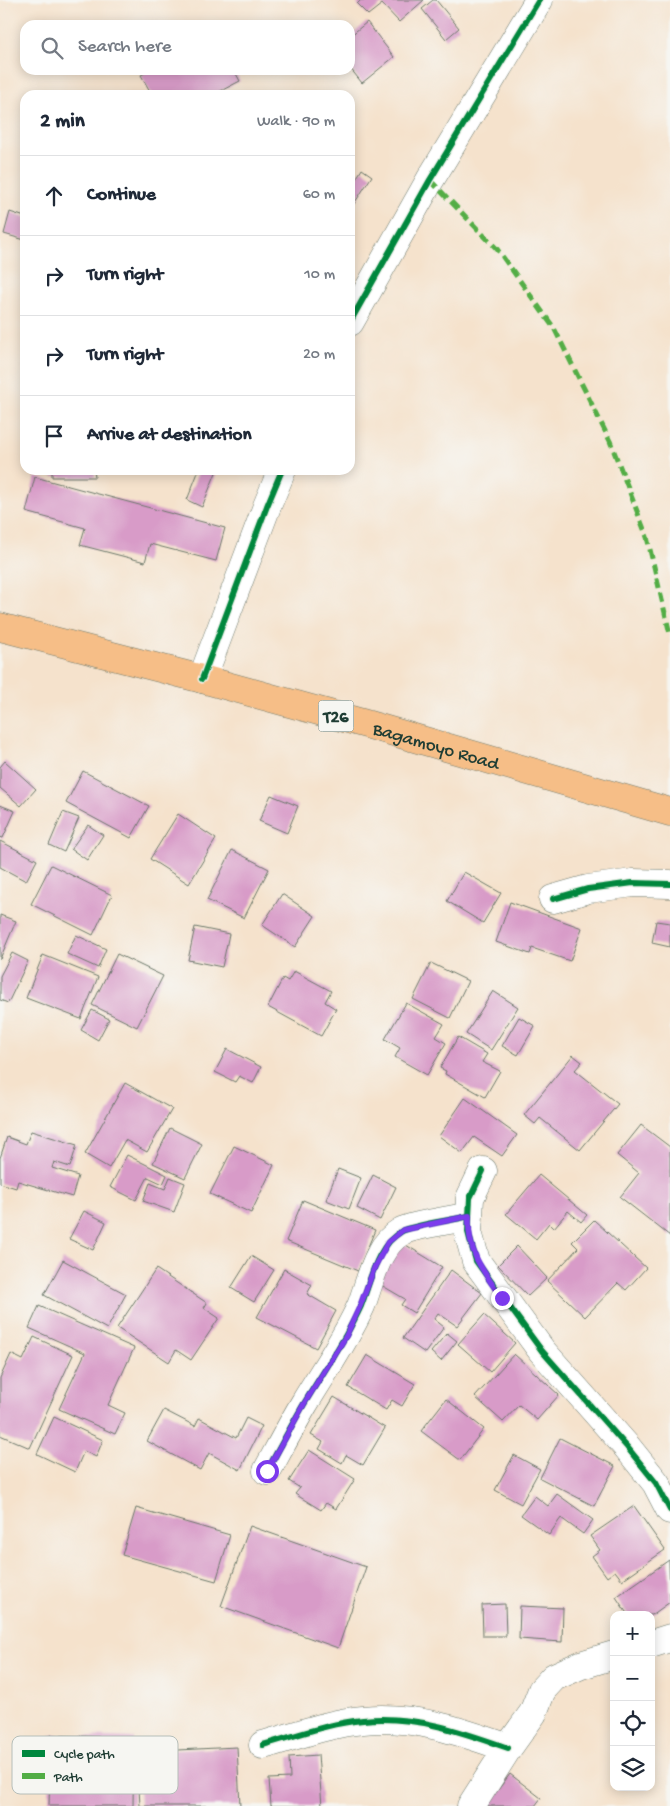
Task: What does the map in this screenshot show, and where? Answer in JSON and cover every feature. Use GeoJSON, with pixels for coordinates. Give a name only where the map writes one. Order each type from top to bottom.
{"type":"FeatureCollection","features":[{"type":"Feature","properties":{"kind":"highway","name":"Bagamoyo Road"},"geometry":{"type":"LineString","coordinates":[[0,627],[366,724],[670,812]]}},
{"type":"Feature","properties":{"kind":"street"},"geometry":{"type":"LineString","coordinates":[[355,313],[430,180],[539,0]]}},
{"type":"Feature","properties":{"kind":"street"},"geometry":{"type":"LineString","coordinates":[[202,679],[280,475]]}},
{"type":"Feature","properties":{"kind":"street"},"geometry":{"type":"LineString","coordinates":[[553,899],[588,890],[633,883],[670,884]]}},
{"type":"Feature","properties":{"kind":"street"},"geometry":{"type":"LineString","coordinates":[[483,1171],[470,1198],[468,1232],[476,1261],[542,1351],[656,1483],[670,1510]]}},
{"type":"Feature","properties":{"kind":"street"},"geometry":{"type":"LineString","coordinates":[[267,1471],[304,1404],[346,1336],[375,1266],[388,1242],[403,1230],[469,1216]]}},
{"type":"Feature","properties":{"kind":"street"},"geometry":{"type":"LineString","coordinates":[[655,1643],[670,1638]]}},
{"type":"Feature","properties":{"kind":"street"},"geometry":{"type":"LineString","coordinates":[[471,1806],[533,1713],[542,1690],[554,1676],[611,1656]]}},
{"type":"Feature","properties":{"kind":"street"},"geometry":{"type":"LineString","coordinates":[[263,1745],[316,1730],[362,1720],[392,1719],[426,1722],[457,1730],[508,1748]]}},
{"type":"Feature","properties":{"kind":"building"},"geometry":{"type":"Polygon","coordinates":[[[361,0],[424,0],[399,22],[382,4],[368,15],[357,4],[361,0]]]}},
{"type":"Feature","properties":{"kind":"building"},"geometry":{"type":"Polygon","coordinates":[[[433,0],[436,0],[459,28],[446,39],[422,9],[433,0]]]}},
{"type":"Feature","properties":{"kind":"building"},"geometry":{"type":"Polygon","coordinates":[[[367,22],[394,57],[362,83],[355,74],[355,32],[367,22]]]}},
{"type":"Feature","properties":{"kind":"building"},"geometry":{"type":"Polygon","coordinates":[[[141,75],[237,75],[240,81],[223,90],[149,90],[141,75]]]}},
{"type":"Feature","properties":{"kind":"building"},"geometry":{"type":"Polygon","coordinates":[[[362,169],[372,176],[355,202],[355,178],[362,169]]]}},
{"type":"Feature","properties":{"kind":"building"},"geometry":{"type":"Polygon","coordinates":[[[10,212],[20,215],[20,239],[4,234],[10,212]]]}},
{"type":"Feature","properties":{"kind":"building"},"geometry":{"type":"Polygon","coordinates":[[[52,475],[95,475],[95,477],[52,477],[52,475]]]}},
{"type":"Feature","properties":{"kind":"building"},"geometry":{"type":"Polygon","coordinates":[[[197,475],[215,475],[202,507],[187,500],[197,475]]]}},
{"type":"Feature","properties":{"kind":"building"},"geometry":{"type":"Polygon","coordinates":[[[35,477],[225,528],[216,561],[150,544],[145,562],[80,545],[85,528],[26,512],[35,477]]]}},
{"type":"Feature","properties":{"kind":"building"},"geometry":{"type":"Polygon","coordinates":[[[5,761],[36,789],[21,806],[0,788],[0,767],[5,761]]]}},
{"type":"Feature","properties":{"kind":"building"},"geometry":{"type":"Polygon","coordinates":[[[83,771],[149,806],[131,838],[66,803],[83,771]]]}},
{"type":"Feature","properties":{"kind":"building"},"geometry":{"type":"Polygon","coordinates":[[[271,795],[298,806],[287,833],[259,821],[271,795]]]}},
{"type":"Feature","properties":{"kind":"building"},"geometry":{"type":"Polygon","coordinates":[[[0,805],[15,811],[3,838],[0,837],[0,805]]]}},
{"type":"Feature","properties":{"kind":"building"},"geometry":{"type":"Polygon","coordinates":[[[63,812],[79,818],[64,852],[49,845],[63,812]]]}},
{"type":"Feature","properties":{"kind":"building"},"geometry":{"type":"Polygon","coordinates":[[[178,814],[216,839],[189,884],[150,859],[178,814]]]}},
{"type":"Feature","properties":{"kind":"building"},"geometry":{"type":"Polygon","coordinates":[[[88,825],[103,835],[87,860],[71,849],[88,825]]]}},
{"type":"Feature","properties":{"kind":"building"},"geometry":{"type":"Polygon","coordinates":[[[0,841],[37,860],[26,881],[0,867],[0,841]]]}},
{"type":"Feature","properties":{"kind":"building"},"geometry":{"type":"Polygon","coordinates":[[[232,850],[269,869],[244,918],[207,900],[232,850]]]}},
{"type":"Feature","properties":{"kind":"building"},"geometry":{"type":"Polygon","coordinates":[[[51,865],[112,895],[93,935],[31,904],[51,865]]]}},
{"type":"Feature","properties":{"kind":"building"},"geometry":{"type":"Polygon","coordinates":[[[464,872],[501,893],[483,923],[447,901],[464,872]]]}},
{"type":"Feature","properties":{"kind":"building"},"geometry":{"type":"Polygon","coordinates":[[[282,894],[315,916],[295,947],[262,925],[282,894]]]}},
{"type":"Feature","properties":{"kind":"building"},"geometry":{"type":"Polygon","coordinates":[[[510,902],[582,928],[570,961],[532,948],[530,954],[496,942],[510,902]]]}},
{"type":"Feature","properties":{"kind":"building"},"geometry":{"type":"Polygon","coordinates":[[[0,915],[16,921],[0,959],[0,915]]]}},
{"type":"Feature","properties":{"kind":"building"},"geometry":{"type":"Polygon","coordinates":[[[656,921],[670,923],[670,947],[652,943],[656,921]]]}},
{"type":"Feature","properties":{"kind":"building"},"geometry":{"type":"Polygon","coordinates":[[[195,927],[229,934],[222,967],[188,960],[195,927]]]}},
{"type":"Feature","properties":{"kind":"building"},"geometry":{"type":"Polygon","coordinates":[[[76,935],[106,949],[98,968],[67,954],[76,935]]]}},
{"type":"Feature","properties":{"kind":"building"},"geometry":{"type":"Polygon","coordinates":[[[12,953],[28,961],[8,1003],[0,1000],[0,976],[12,953]]]}},
{"type":"Feature","properties":{"kind":"building"},"geometry":{"type":"Polygon","coordinates":[[[117,954],[163,976],[137,1027],[92,1005],[117,954]]]}},
{"type":"Feature","properties":{"kind":"building"},"geometry":{"type":"Polygon","coordinates":[[[43,955],[98,977],[81,1019],[26,998],[43,955]]]}},
{"type":"Feature","properties":{"kind":"building"},"geometry":{"type":"Polygon","coordinates":[[[431,963],[468,981],[450,1018],[413,999],[431,963]]]}},
{"type":"Feature","properties":{"kind":"building"},"geometry":{"type":"Polygon","coordinates":[[[294,971],[331,991],[325,1002],[336,1009],[321,1036],[268,1007],[283,978],[288,981],[294,971]]]}},
{"type":"Feature","properties":{"kind":"building"},"geometry":{"type":"Polygon","coordinates":[[[493,991],[518,1007],[491,1050],[466,1034],[493,991]]]}},
{"type":"Feature","properties":{"kind":"building"},"geometry":{"type":"Polygon","coordinates":[[[406,1003],[444,1024],[436,1037],[446,1043],[427,1075],[395,1057],[400,1048],[385,1039],[406,1003]]]}},
{"type":"Feature","properties":{"kind":"building"},"geometry":{"type":"Polygon","coordinates":[[[92,1010],[109,1019],[98,1040],[81,1030],[92,1010]]]}},
{"type":"Feature","properties":{"kind":"building"},"geometry":{"type":"Polygon","coordinates":[[[519,1017],[535,1026],[518,1055],[502,1046],[519,1017]]]}},
{"type":"Feature","properties":{"kind":"building"},"geometry":{"type":"Polygon","coordinates":[[[458,1037],[487,1054],[482,1062],[500,1071],[485,1097],[445,1074],[446,1071],[440,1068],[458,1037]]]}},
{"type":"Feature","properties":{"kind":"building"},"geometry":{"type":"Polygon","coordinates":[[[227,1049],[261,1067],[253,1083],[239,1076],[235,1082],[215,1072],[227,1049]]]}},
{"type":"Feature","properties":{"kind":"building"},"geometry":{"type":"Polygon","coordinates":[[[573,1055],[582,1062],[575,1070],[618,1104],[580,1150],[540,1118],[535,1124],[524,1115],[573,1055]]]}},
{"type":"Feature","properties":{"kind":"building"},"geometry":{"type":"Polygon","coordinates":[[[125,1083],[172,1109],[147,1152],[125,1140],[109,1168],[85,1154],[125,1083]]]}},
{"type":"Feature","properties":{"kind":"building"},"geometry":{"type":"Polygon","coordinates":[[[465,1098],[517,1135],[502,1156],[474,1137],[462,1153],[439,1136],[465,1098]]]}},
{"type":"Feature","properties":{"kind":"building"},"geometry":{"type":"Polygon","coordinates":[[[641,1125],[670,1147],[670,1236],[620,1197],[639,1173],[617,1155],[641,1125]]]}},
{"type":"Feature","properties":{"kind":"building"},"geometry":{"type":"Polygon","coordinates":[[[170,1128],[202,1144],[185,1178],[153,1163],[170,1128]]]}},
{"type":"Feature","properties":{"kind":"building"},"geometry":{"type":"Polygon","coordinates":[[[31,1131],[77,1145],[70,1167],[54,1162],[52,1168],[78,1176],[72,1197],[18,1181],[16,1188],[0,1183],[0,1158],[7,1137],[26,1144],[31,1131]]]}},
{"type":"Feature","properties":{"kind":"building"},"geometry":{"type":"Polygon","coordinates":[[[234,1146],[274,1165],[251,1213],[210,1194],[234,1146]]]}},
{"type":"Feature","properties":{"kind":"building"},"geometry":{"type":"Polygon","coordinates":[[[127,1155],[167,1175],[163,1184],[148,1177],[136,1200],[110,1187],[127,1155]]]}},
{"type":"Feature","properties":{"kind":"building"},"geometry":{"type":"Polygon","coordinates":[[[338,1169],[361,1178],[349,1209],[326,1200],[338,1169]]]}},
{"type":"Feature","properties":{"kind":"building"},"geometry":{"type":"Polygon","coordinates":[[[373,1175],[396,1187],[380,1220],[357,1208],[373,1175]]]}},
{"type":"Feature","properties":{"kind":"building"},"geometry":{"type":"Polygon","coordinates":[[[539,1175],[587,1215],[581,1222],[568,1211],[554,1228],[549,1223],[536,1239],[506,1214],[539,1175]]]}},
{"type":"Feature","properties":{"kind":"building"},"geometry":{"type":"Polygon","coordinates":[[[170,1177],[185,1183],[174,1212],[143,1201],[150,1183],[165,1189],[170,1177]]]}},
{"type":"Feature","properties":{"kind":"building"},"geometry":{"type":"Polygon","coordinates":[[[303,1200],[375,1230],[358,1271],[286,1241],[303,1200]]]}},
{"type":"Feature","properties":{"kind":"building"},"geometry":{"type":"Polygon","coordinates":[[[84,1211],[106,1222],[93,1250],[69,1239],[84,1211]]]}},
{"type":"Feature","properties":{"kind":"building"},"geometry":{"type":"Polygon","coordinates":[[[594,1220],[646,1268],[626,1290],[618,1283],[585,1317],[547,1281],[578,1248],[572,1242],[594,1220]]]}},
{"type":"Feature","properties":{"kind":"building"},"geometry":{"type":"Polygon","coordinates":[[[401,1242],[442,1267],[414,1313],[401,1305],[405,1299],[376,1282],[401,1242]]]}},
{"type":"Feature","properties":{"kind":"building"},"geometry":{"type":"Polygon","coordinates":[[[517,1246],[547,1278],[528,1296],[498,1265],[517,1246]]]}},
{"type":"Feature","properties":{"kind":"building"},"geometry":{"type":"Polygon","coordinates":[[[251,1256],[274,1270],[254,1302],[231,1288],[251,1256]]]}},
{"type":"Feature","properties":{"kind":"building"},"geometry":{"type":"Polygon","coordinates":[[[63,1260],[126,1294],[107,1329],[44,1295],[63,1260]]]}},
{"type":"Feature","properties":{"kind":"building"},"geometry":{"type":"Polygon","coordinates":[[[156,1269],[207,1303],[204,1308],[219,1318],[191,1360],[176,1350],[169,1362],[117,1328],[156,1269]]]}},
{"type":"Feature","properties":{"kind":"building"},"geometry":{"type":"Polygon","coordinates":[[[284,1269],[312,1285],[307,1294],[336,1311],[316,1348],[257,1317],[284,1269]]]}},
{"type":"Feature","properties":{"kind":"building"},"geometry":{"type":"Polygon","coordinates":[[[451,1270],[482,1293],[457,1326],[438,1313],[434,1319],[444,1327],[425,1353],[403,1338],[451,1270]]]}},
{"type":"Feature","properties":{"kind":"building"},"geometry":{"type":"Polygon","coordinates":[[[39,1306],[134,1348],[108,1405],[125,1413],[115,1434],[59,1409],[85,1353],[29,1328],[39,1306]]]}},
{"type":"Feature","properties":{"kind":"building"},"geometry":{"type":"Polygon","coordinates":[[[484,1315],[515,1343],[490,1372],[458,1344],[484,1315]]]}},
{"type":"Feature","properties":{"kind":"building"},"geometry":{"type":"Polygon","coordinates":[[[447,1333],[457,1341],[441,1361],[431,1352],[447,1333]]]}},
{"type":"Feature","properties":{"kind":"building"},"geometry":{"type":"Polygon","coordinates":[[[34,1337],[73,1355],[30,1448],[0,1435],[0,1378],[11,1354],[23,1360],[34,1337]]]}},
{"type":"Feature","properties":{"kind":"building"},"geometry":{"type":"Polygon","coordinates":[[[514,1354],[559,1395],[537,1420],[519,1405],[503,1422],[475,1397],[514,1354]]]}},
{"type":"Feature","properties":{"kind":"building"},"geometry":{"type":"Polygon","coordinates":[[[367,1355],[415,1384],[402,1406],[392,1400],[386,1410],[348,1387],[367,1355]]]}},
{"type":"Feature","properties":{"kind":"building"},"geometry":{"type":"Polygon","coordinates":[[[334,1397],[385,1428],[363,1465],[346,1455],[342,1463],[319,1449],[323,1442],[311,1435],[334,1397]]]}},
{"type":"Feature","properties":{"kind":"building"},"geometry":{"type":"Polygon","coordinates":[[[446,1399],[484,1429],[460,1460],[421,1431],[446,1399]]]}},
{"type":"Feature","properties":{"kind":"building"},"geometry":{"type":"Polygon","coordinates":[[[164,1410],[195,1426],[199,1418],[236,1438],[246,1418],[262,1426],[240,1470],[209,1453],[200,1470],[147,1441],[164,1410]]]}},
{"type":"Feature","properties":{"kind":"building"},"geometry":{"type":"Polygon","coordinates":[[[54,1417],[103,1440],[96,1457],[84,1451],[75,1472],[37,1454],[54,1417]]]}},
{"type":"Feature","properties":{"kind":"building"},"geometry":{"type":"Polygon","coordinates":[[[560,1438],[615,1466],[594,1506],[540,1478],[560,1438]]]}},
{"type":"Feature","properties":{"kind":"building"},"geometry":{"type":"Polygon","coordinates":[[[309,1450],[355,1479],[336,1509],[326,1503],[321,1510],[295,1494],[300,1488],[289,1481],[309,1450]]]}},
{"type":"Feature","properties":{"kind":"building"},"geometry":{"type":"Polygon","coordinates":[[[514,1455],[540,1469],[521,1504],[495,1490],[514,1455]]]}},
{"type":"Feature","properties":{"kind":"building"},"geometry":{"type":"Polygon","coordinates":[[[557,1494],[593,1520],[583,1534],[561,1518],[549,1535],[521,1515],[535,1496],[548,1506],[557,1494]]]}},
{"type":"Feature","properties":{"kind":"building"},"geometry":{"type":"Polygon","coordinates":[[[634,1506],[665,1550],[622,1580],[615,1571],[607,1577],[592,1556],[600,1550],[590,1536],[634,1506]]]}},
{"type":"Feature","properties":{"kind":"building"},"geometry":{"type":"Polygon","coordinates":[[[136,1508],[230,1535],[216,1581],[122,1555],[136,1508]]]}},
{"type":"Feature","properties":{"kind":"building"},"geometry":{"type":"Polygon","coordinates":[[[250,1526],[366,1567],[338,1648],[221,1606],[250,1526]]]}},
{"type":"Feature","properties":{"kind":"building"},"geometry":{"type":"Polygon","coordinates":[[[669,1560],[670,1602],[655,1613],[655,1611],[625,1611],[616,1597],[669,1560]]]}},
{"type":"Feature","properties":{"kind":"building"},"geometry":{"type":"Polygon","coordinates":[[[505,1604],[506,1636],[483,1636],[482,1605],[505,1604]]]}},
{"type":"Feature","properties":{"kind":"building"},"geometry":{"type":"Polygon","coordinates":[[[520,1606],[563,1608],[562,1642],[519,1639],[520,1606]]]}},
{"type":"Feature","properties":{"kind":"building"},"geometry":{"type":"Polygon","coordinates":[[[237,1747],[240,1806],[140,1806],[139,1794],[178,1794],[178,1750],[237,1747]]]}},
{"type":"Feature","properties":{"kind":"building"},"geometry":{"type":"Polygon","coordinates":[[[318,1755],[322,1806],[271,1806],[269,1779],[290,1778],[289,1757],[318,1755]]]}},
{"type":"Feature","properties":{"kind":"building"},"geometry":{"type":"Polygon","coordinates":[[[510,1774],[541,1798],[535,1806],[486,1806],[510,1774]]]}},
{"type":"Feature","properties":{"kind":"building"},"geometry":{"type":"Polygon","coordinates":[[[49,1794],[133,1794],[133,1806],[49,1806],[49,1794]]]}},
{"type":"Feature","properties":{"kind":"marked path"},"geometry":{"type":"LineString","coordinates":[[430,180],[497,249],[554,328],[610,441],[647,537],[670,634]]}},
{"type":"Feature","properties":{"kind":"cycle path"},"geometry":{"type":"LineString","coordinates":[[355,313],[430,180],[539,0]]}},
{"type":"Feature","properties":{"kind":"cycle path"},"geometry":{"type":"LineString","coordinates":[[202,679],[280,475]]}},
{"type":"Feature","properties":{"kind":"cycle path"},"geometry":{"type":"LineString","coordinates":[[553,899],[588,889],[633,883],[670,884]]}},
{"type":"Feature","properties":{"kind":"cycle path"},"geometry":{"type":"LineString","coordinates":[[483,1171],[470,1198],[468,1232],[476,1261],[542,1351],[627,1447],[656,1483],[670,1510]]}},
{"type":"Feature","properties":{"kind":"cycle path"},"geometry":{"type":"LineString","coordinates":[[267,1471],[299,1412],[355,1319],[380,1254],[386,1245],[393,1237],[407,1229],[469,1216]]}},
{"type":"Feature","properties":{"kind":"cycle path"},"geometry":{"type":"LineString","coordinates":[[263,1745],[338,1724],[382,1719],[419,1722],[437,1726],[508,1748]]}},
{"type":"Feature","properties":{"kind":"route"},"geometry":{"type":"LineString","coordinates":[[267,1471],[304,1404],[346,1336],[375,1266],[388,1242],[403,1230],[469,1216],[468,1232],[476,1261],[502,1298]]}}]}
